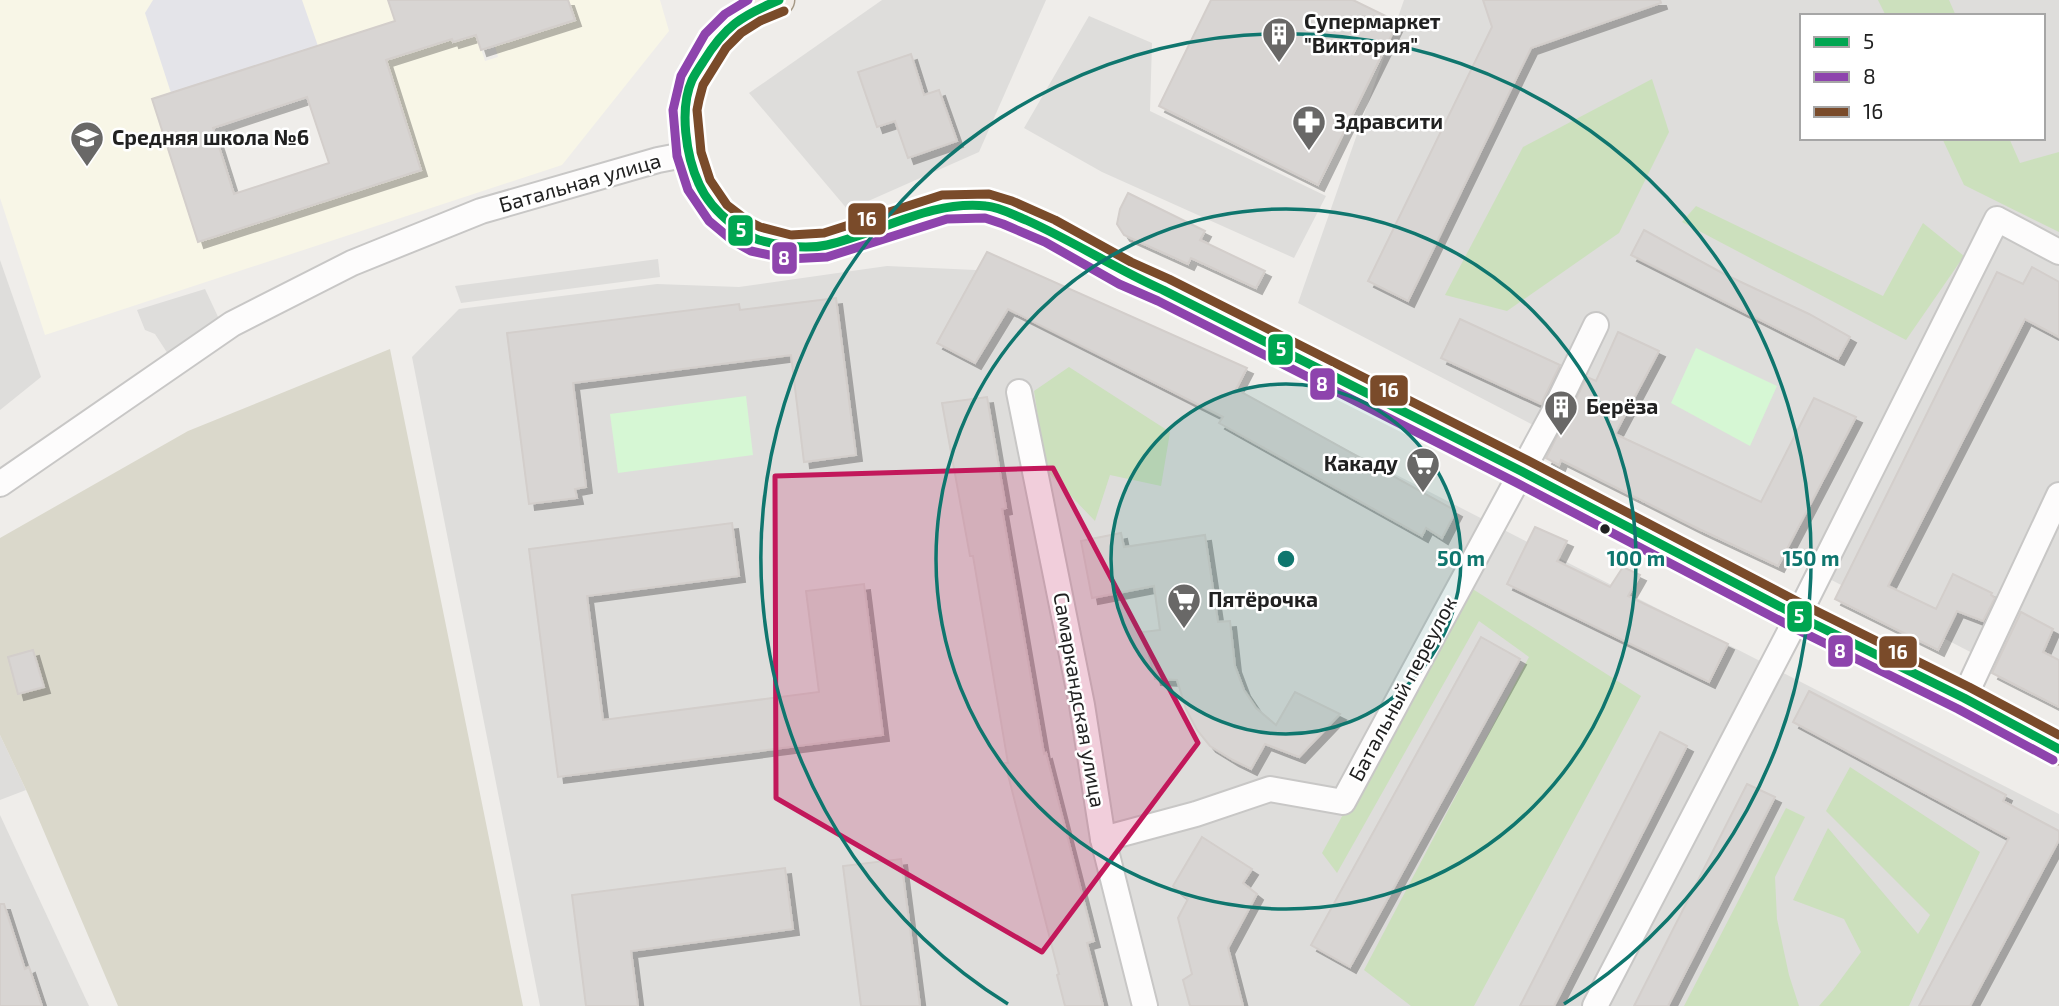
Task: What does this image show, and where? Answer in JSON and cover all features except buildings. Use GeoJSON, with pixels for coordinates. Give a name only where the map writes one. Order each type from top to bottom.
{"type":"FeatureCollection","features":[{"type":"Feature","properties":{"kind":"main road"},"geometry":{"type":"LineString","coordinates":[[689,154],[685,110],[692,80],[716,40],[733,23],[779,0]]}},
{"type":"Feature","properties":{"kind":"main road","name":"Батальная улица"},"geometry":{"type":"LineString","coordinates":[[689,154],[699,186],[718,213],[755,239],[782,245],[826,245],[945,207],[987,205],[1007,212],[1050,231],[1125,273],[1521,471],[2059,749]]}},
{"type":"Feature","properties":{"kind":"street","name":"Батальная улица"},"geometry":{"type":"LineString","coordinates":[[0,484],[232,324],[352,264],[481,211],[658,160],[689,154]]}},
{"type":"Feature","properties":{"kind":"street"},"geometry":{"type":"LineString","coordinates":[[1595,1006],[1798,616],[1997,219],[2059,252]]}},
{"type":"Feature","properties":{"kind":"street"},"geometry":{"type":"LineString","coordinates":[[1521,471],[1553,414],[1596,325]]}},
{"type":"Feature","properties":{"kind":"street","name":"Самаркандская улица"},"geometry":{"type":"LineString","coordinates":[[1019,392],[1082,705],[1103,839],[1145,1006]]}},
{"type":"Feature","properties":{"kind":"street","name":"Батальный переулок"},"geometry":{"type":"LineString","coordinates":[[1103,839],[1196,814],[1270,789],[1343,802],[1521,471]]}},
{"type":"Feature","properties":{"kind":"street"},"geometry":{"type":"LineString","coordinates":[[1964,698],[2059,495]]}},
{"type":"Feature","properties":{"kind":"highlighted area"},"geometry":{"type":"Polygon","coordinates":[[[1053,468],[1198,743],[1042,952],[776,798],[775,476],[1053,468]]]}},
{"type":"Feature","properties":{"kind":"shaded area","name":"Средняя школа №6"},"geometry":{"type":"Polygon","coordinates":[[[0,0],[388,0],[397,27],[377,27],[152,99],[198,242],[421,170],[386,60],[452,39],[454,42],[463,39],[475,30],[485,61],[498,57],[495,46],[574,21],[568,0],[660,0],[669,31],[562,165],[45,335],[0,198],[0,0]]]}},
{"type":"Feature","properties":{"kind":"shaded area"},"geometry":{"type":"Polygon","coordinates":[[[153,0],[302,0],[318,46],[171,93],[145,13],[153,0]]]}},
{"type":"Feature","properties":{"kind":"shaded area"},"geometry":{"type":"Polygon","coordinates":[[[882,0],[1046,0],[979,152],[848,210],[749,93],[882,0]]]}},
{"type":"Feature","properties":{"kind":"shaded area"},"geometry":{"type":"Polygon","coordinates":[[[1404,0],[2059,0],[2059,698],[1298,303],[1404,0]]]}},
{"type":"Feature","properties":{"kind":"shaded area"},"geometry":{"type":"Polygon","coordinates":[[[1089,16],[1152,43],[1150,111],[1326,196],[1294,258],[1102,172],[1024,128],[1089,16]]]}},
{"type":"Feature","properties":{"kind":"shaded area"},"geometry":{"type":"Polygon","coordinates":[[[658,259],[660,277],[461,303],[455,286],[658,259]]]}},
{"type":"Feature","properties":{"kind":"shaded area"},"geometry":{"type":"Polygon","coordinates":[[[0,260],[41,377],[0,410],[0,260]]]}},
{"type":"Feature","properties":{"kind":"shaded area"},"geometry":{"type":"Polygon","coordinates":[[[887,266],[998,271],[2059,814],[2059,1006],[540,1006],[412,357],[459,309],[657,284],[739,287],[887,266]]]}},
{"type":"Feature","properties":{"kind":"shaded area"},"geometry":{"type":"Polygon","coordinates":[[[205,289],[220,321],[168,354],[155,334],[145,330],[137,310],[205,289]]]}},
{"type":"Feature","properties":{"kind":"shaded area"},"geometry":{"type":"Polygon","coordinates":[[[390,349],[523,1006],[118,1006],[28,794],[0,735],[0,538],[188,431],[390,349]]]}},
{"type":"Feature","properties":{"kind":"shaded area"},"geometry":{"type":"Polygon","coordinates":[[[0,735],[26,790],[0,800],[0,735]]]}},
{"type":"Feature","properties":{"kind":"shaded area"},"geometry":{"type":"Polygon","coordinates":[[[0,815],[89,1006],[0,1006],[0,815]]]}},
{"type":"Feature","properties":{"kind":"green space"},"geometry":{"type":"Polygon","coordinates":[[[1878,0],[1949,0],[1955,14],[1885,14],[1878,0]]]}},
{"type":"Feature","properties":{"kind":"green space"},"geometry":{"type":"Polygon","coordinates":[[[1652,79],[1669,132],[1619,233],[1507,311],[1445,295],[1523,147],[1652,79]]]}},
{"type":"Feature","properties":{"kind":"green space"},"geometry":{"type":"Polygon","coordinates":[[[1943,140],[2010,140],[2020,163],[2059,152],[2059,232],[1964,185],[1943,140]]]}},
{"type":"Feature","properties":{"kind":"green space"},"geometry":{"type":"Polygon","coordinates":[[[1696,206],[1883,296],[1923,223],[1964,256],[1906,340],[1682,222],[1696,206]]]}},
{"type":"Feature","properties":{"kind":"green space"},"geometry":{"type":"Polygon","coordinates":[[[1696,348],[1777,386],[1750,446],[1671,403],[1696,348]]]}},
{"type":"Feature","properties":{"kind":"green space"},"geometry":{"type":"Polygon","coordinates":[[[1069,367],[1170,432],[1161,486],[1110,475],[1095,521],[1046,470],[1034,391],[1069,367]]]}},
{"type":"Feature","properties":{"kind":"green space"},"geometry":{"type":"Polygon","coordinates":[[[746,396],[753,455],[618,473],[610,414],[746,396]]]}},
{"type":"Feature","properties":{"kind":"green space"},"geometry":{"type":"Polygon","coordinates":[[[1468,586],[1641,696],[1474,1006],[1411,1006],[1364,970],[1529,657],[1479,621],[1337,873],[1322,853],[1468,586]]]}},
{"type":"Feature","properties":{"kind":"green space"},"geometry":{"type":"Polygon","coordinates":[[[1850,767],[1980,852],[1909,1006],[1819,1006],[1861,952],[1844,919],[1793,900],[1828,828],[1918,934],[1930,915],[1826,811],[1850,767]]]}},
{"type":"Feature","properties":{"kind":"green space"},"geometry":{"type":"Polygon","coordinates":[[[1786,808],[1805,817],[1775,877],[1777,919],[1799,1006],[1684,1006],[1786,808]]]}},
{"type":"Feature","properties":{"kind":"transit line","name":"8"},"geometry":{"type":"LineString","coordinates":[[748,0],[725,14],[705,34],[681,76],[673,110],[677,156],[688,190],[709,221],[733,241],[751,251],[788,259],[827,257],[947,219],[985,218],[1003,224],[1045,242],[1119,284],[1158,301],[1515,482],[2053,760]]}},
{"type":"Feature","properties":{"kind":"transit line","name":"5"},"geometry":{"type":"LineString","coordinates":[[779,0],[744,17],[719,39],[692,80],[686,105],[688,146],[699,184],[717,211],[748,235],[784,246],[818,246],[847,240],[945,208],[986,206],[1006,211],[1521,471],[2059,749]]}},
{"type":"Feature","properties":{"kind":"transit line","name":"16"},"geometry":{"type":"LineString","coordinates":[[784,11],[741,33],[726,48],[703,85],[697,110],[701,152],[710,180],[727,205],[748,221],[791,235],[824,233],[942,195],[989,194],[1012,201],[1055,220],[1131,262],[1527,460],[2059,735]]}},
{"type":"Feature","properties":{"kind":"place","name":"Супермаркет \"Виктория\""},"geometry":{"type":"Point","coordinates":[1279,64]}},
{"type":"Feature","properties":{"kind":"place","name":"Здравсити"},"geometry":{"type":"Point","coordinates":[1309,152]}},
{"type":"Feature","properties":{"kind":"place","name":"Средняя школа №6"},"geometry":{"type":"Point","coordinates":[87,168]}},
{"type":"Feature","properties":{"kind":"place","name":"Берёза"},"geometry":{"type":"Point","coordinates":[1561,437]}},
{"type":"Feature","properties":{"kind":"place","name":"Какаду"},"geometry":{"type":"Point","coordinates":[1423,494]}},
{"type":"Feature","properties":{"kind":"place","name":"Пятёрочка"},"geometry":{"type":"Point","coordinates":[1184,630]}}]}
